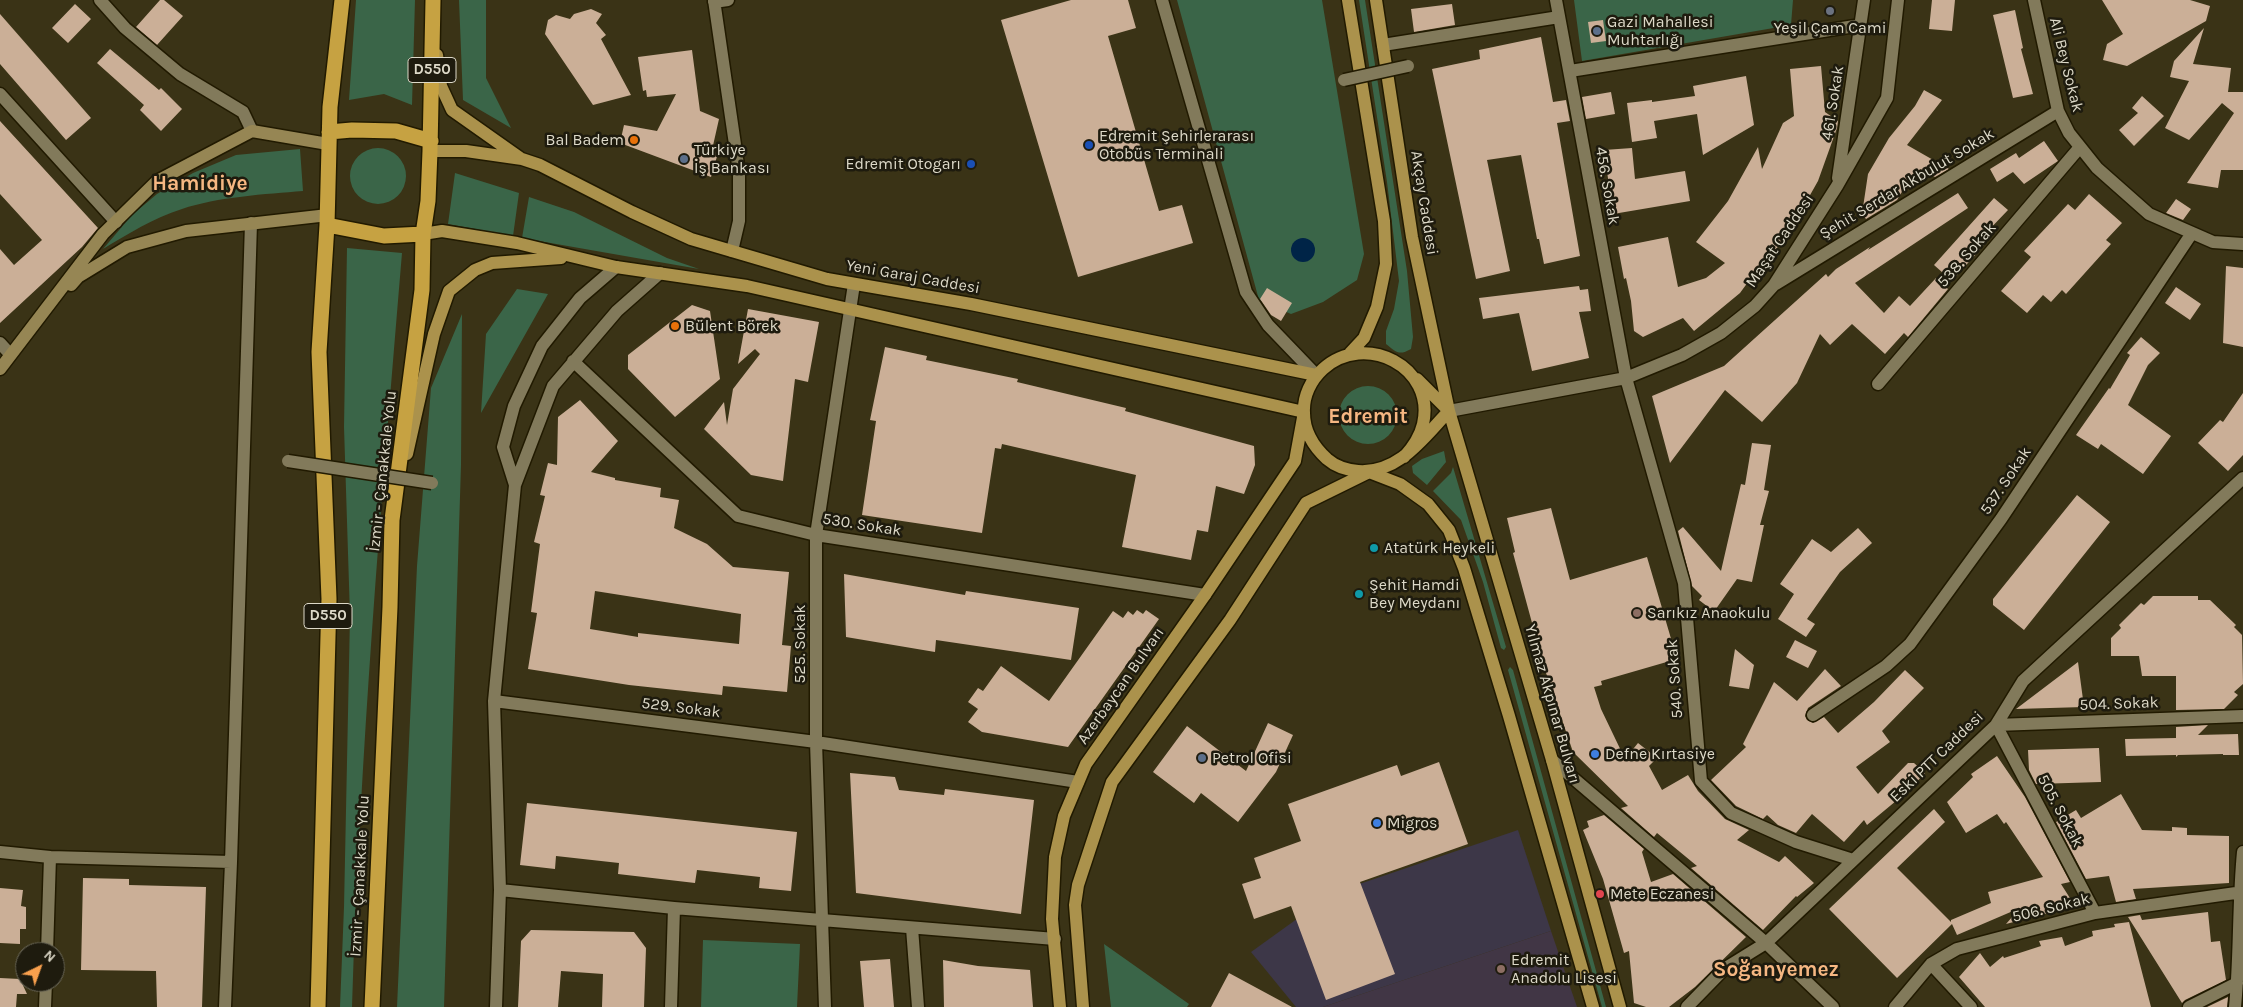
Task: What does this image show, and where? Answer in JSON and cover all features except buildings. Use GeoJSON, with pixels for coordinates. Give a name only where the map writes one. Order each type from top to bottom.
{"type":"FeatureCollection","features":[{"type":"Feature","properties":{"kind":"highway","name":"D550"},"geometry":{"type":"LineString","coordinates":[[318,1007],[328,600],[319,352],[328,220],[330,107],[342,0]]}},
{"type":"Feature","properties":{"kind":"highway","name":"İzmir - Çanakkale Yolu"},"geometry":{"type":"LineString","coordinates":[[372,1007],[390,617],[392,520],[422,290],[431,146],[433,0]]}},
{"type":"Feature","properties":{"kind":"highway"},"geometry":{"type":"LineString","coordinates":[[328,138],[352,130],[396,131],[431,146]]}},
{"type":"Feature","properties":{"kind":"highway"},"geometry":{"type":"LineString","coordinates":[[328,220],[384,236],[424,234]]}},
{"type":"Feature","properties":{"kind":"main road"},"geometry":{"type":"LineString","coordinates":[[1348,0],[1384,221],[1386,264],[1377,306],[1364,338],[1350,353]]}},
{"type":"Feature","properties":{"kind":"main road","name":"Akçay Caddesi"},"geometry":{"type":"LineString","coordinates":[[1376,0],[1412,238],[1449,411]]}},
{"type":"Feature","properties":{"kind":"main road"},"geometry":{"type":"LineString","coordinates":[[433,30],[441,86],[452,110],[522,159]]}},
{"type":"Feature","properties":{"kind":"main road"},"geometry":{"type":"LineString","coordinates":[[0,369],[103,234],[157,181],[252,131],[328,138]]}},
{"type":"Feature","properties":{"kind":"main road"},"geometry":{"type":"LineString","coordinates":[[431,146],[522,159]]}},
{"type":"Feature","properties":{"kind":"main road","name":"Yeni Garaj Caddesi"},"geometry":{"type":"LineString","coordinates":[[522,159],[554,170],[632,212],[691,239],[827,279],[971,304],[1316,375]]}},
{"type":"Feature","properties":{"kind":"main road"},"geometry":{"type":"LineString","coordinates":[[10,354],[78,277],[127,247],[186,231],[251,223],[328,220]]}},
{"type":"Feature","properties":{"kind":"main road"},"geometry":{"type":"LineString","coordinates":[[424,234],[442,231],[517,243],[616,267],[748,286],[1304,412]]}},
{"type":"Feature","properties":{"kind":"main road"},"geometry":{"type":"LineString","coordinates":[[392,520],[434,334],[449,291],[475,270],[492,263],[572,257]]}},
{"type":"Feature","properties":{"kind":"main road"},"geometry":{"type":"LineString","coordinates":[[1084,1007],[1075,905],[1093,835],[1112,782],[1230,620],[1306,503],[1369,472],[1388,467],[1404,457],[1449,411],[1406,369],[1389,357],[1370,352],[1350,353],[1331,361],[1316,375],[1307,392],[1304,412],[1307,432],[1317,449],[1331,462],[1349,470],[1369,472],[1400,484],[1428,504],[1449,530],[1464,568],[1510,716],[1593,1007]]}},
{"type":"Feature","properties":{"kind":"main road"},"geometry":{"type":"LineString","coordinates":[[1404,457],[1417,442],[1424,413],[1424,403],[1418,385],[1406,369]]}},
{"type":"Feature","properties":{"kind":"main road","name":"Yılmaz Akpınar Bulvarı"},"geometry":{"type":"LineString","coordinates":[[1449,411],[1552,760],[1620,1007]]}},
{"type":"Feature","properties":{"kind":"main road","name":"Azerbaycan Bulvarı"},"geometry":{"type":"LineString","coordinates":[[1060,1007],[1052,919],[1055,857],[1064,816],[1086,764],[1205,595],[1295,461],[1304,412]]}},
{"type":"Feature","properties":{"kind":"street"},"geometry":{"type":"LineString","coordinates":[[100,0],[125,28],[180,74],[243,112],[252,131]]}},
{"type":"Feature","properties":{"kind":"street"},"geometry":{"type":"LineString","coordinates":[[728,0],[714,1],[739,172],[739,221],[732,251]]}},
{"type":"Feature","properties":{"kind":"street"},"geometry":{"type":"LineString","coordinates":[[1162,0],[1246,292],[1268,325],[1316,375]]}},
{"type":"Feature","properties":{"kind":"street","name":"456. Sokak"},"geometry":{"type":"LineString","coordinates":[[1556,0],[1626,378]]}},
{"type":"Feature","properties":{"kind":"street","name":"461. Sokak"},"geometry":{"type":"LineString","coordinates":[[1837,186],[1864,0]]}},
{"type":"Feature","properties":{"kind":"street","name":"Maşat Caddesi"},"geometry":{"type":"LineString","coordinates":[[1449,411],[1626,378],[1682,355],[1721,333],[1755,306],[1774,285],[1837,186],[1887,98],[1898,0]]}},
{"type":"Feature","properties":{"kind":"street","name":"Ali Bey Sokak"},"geometry":{"type":"LineString","coordinates":[[2034,0],[2058,111],[2069,132],[2097,168],[2149,214],[2213,242],[2243,244]]}},
{"type":"Feature","properties":{"kind":"street"},"geometry":{"type":"LineString","coordinates":[[1383,45],[1559,17]]}},
{"type":"Feature","properties":{"kind":"street"},"geometry":{"type":"LineString","coordinates":[[1570,71],[1861,25]]}},
{"type":"Feature","properties":{"kind":"street"},"geometry":{"type":"LineString","coordinates":[[1344,80],[1408,66]]}},
{"type":"Feature","properties":{"kind":"street"},"geometry":{"type":"LineString","coordinates":[[0,94],[116,222]]}},
{"type":"Feature","properties":{"kind":"street","name":"Şehit Serdar Akbulut Sokak"},"geometry":{"type":"LineString","coordinates":[[1774,285],[2058,111]]}},
{"type":"Feature","properties":{"kind":"street","name":"538. Sokak"},"geometry":{"type":"LineString","coordinates":[[1878,384],[2080,147]]}},
{"type":"Feature","properties":{"kind":"street"},"geometry":{"type":"LineString","coordinates":[[225,1007],[251,223]]}},
{"type":"Feature","properties":{"kind":"street","name":"537. Sokak"},"geometry":{"type":"LineString","coordinates":[[1813,714],[1886,666],[1910,644],[2000,519],[2192,233]]}},
{"type":"Feature","properties":{"kind":"street"},"geometry":{"type":"LineString","coordinates":[[515,485],[503,447],[514,406],[542,346],[580,298],[616,267]]}},
{"type":"Feature","properties":{"kind":"street"},"geometry":{"type":"LineString","coordinates":[[496,1007],[500,890],[494,701],[515,485],[554,386],[617,311],[660,273]]}},
{"type":"Feature","properties":{"kind":"street","name":"525. Sokak"},"geometry":{"type":"LineString","coordinates":[[826,1007],[816,742],[816,535],[854,284]]}},
{"type":"Feature","properties":{"kind":"street"},"geometry":{"type":"LineString","coordinates":[[0,343],[10,354]]}},
{"type":"Feature","properties":{"kind":"street","name":"530. Sokak"},"geometry":{"type":"LineString","coordinates":[[574,361],[738,516],[816,535],[1205,595]]}},
{"type":"Feature","properties":{"kind":"street","name":"540. Sokak"},"geometry":{"type":"LineString","coordinates":[[1626,378],[1684,583],[1701,781],[1731,813],[1796,842],[1853,860]]}},
{"type":"Feature","properties":{"kind":"street"},"geometry":{"type":"LineString","coordinates":[[288,461],[432,483]]}},
{"type":"Feature","properties":{"kind":"street","name":"Eski PTT Caddesi"},"geometry":{"type":"LineString","coordinates":[[1687,1007],[1724,969],[1766,943],[1996,724],[2023,681],[2243,478]]}},
{"type":"Feature","properties":{"kind":"street","name":"529. Sokak"},"geometry":{"type":"LineString","coordinates":[[494,701],[816,742],[1078,782]]}},
{"type":"Feature","properties":{"kind":"street","name":"504. Sokak"},"geometry":{"type":"LineString","coordinates":[[1996,724],[2243,716]]}},
{"type":"Feature","properties":{"kind":"street","name":"505. Sokak"},"geometry":{"type":"LineString","coordinates":[[1996,724],[2095,913]]}},
{"type":"Feature","properties":{"kind":"street"},"geometry":{"type":"LineString","coordinates":[[1552,760],[1766,943],[1833,1007]]}},
{"type":"Feature","properties":{"kind":"street"},"geometry":{"type":"LineString","coordinates":[[0,852],[50,857],[231,862]]}},
{"type":"Feature","properties":{"kind":"street"},"geometry":{"type":"LineString","coordinates":[[2235,1007],[2243,852]]}},
{"type":"Feature","properties":{"kind":"street"},"geometry":{"type":"LineString","coordinates":[[47,942],[50,857]]}},
{"type":"Feature","properties":{"kind":"street"},"geometry":{"type":"LineString","coordinates":[[500,890],[674,908],[1055,939]]}},
{"type":"Feature","properties":{"kind":"street","name":"506. Sokak"},"geometry":{"type":"LineString","coordinates":[[1895,1007],[1931,964],[1957,949],[2095,913],[2241,893]]}},
{"type":"Feature","properties":{"kind":"street"},"geometry":{"type":"LineString","coordinates":[[671,1007],[674,908]]}},
{"type":"Feature","properties":{"kind":"street"},"geometry":{"type":"LineString","coordinates":[[912,928],[918,1007]]}},
{"type":"Feature","properties":{"kind":"street"},"geometry":{"type":"LineString","coordinates":[[1931,964],[1970,1007]]}},
{"type":"Feature","properties":{"kind":"street"},"geometry":{"type":"LineString","coordinates":[[2189,1007],[2217,991],[2237,983]]}},
{"type":"Feature","properties":{"kind":"street"},"geometry":{"type":"LineString","coordinates":[[45,1007],[46,992]]}},
{"type":"Feature","properties":{"kind":"shaded area"},"geometry":{"type":"Polygon","coordinates":[[[1518,830],[1551,931],[1323,1007],[1296,1007],[1251,952],[1333,893],[1518,830]]]}},
{"type":"Feature","properties":{"kind":"shaded area","name":"Edremit Anadolu Lisesi"},"geometry":{"type":"Polygon","coordinates":[[[1551,931],[1577,1007],[1323,1007],[1551,931]]]}},
{"type":"Feature","properties":{"kind":"green space"},"geometry":{"type":"Polygon","coordinates":[[[356,0],[415,0],[412,105],[384,94],[349,100],[356,0]]]}},
{"type":"Feature","properties":{"kind":"green space"},"geometry":{"type":"Polygon","coordinates":[[[459,0],[486,0],[486,78],[511,128],[463,100],[459,0]]]}},
{"type":"Feature","properties":{"kind":"green space"},"geometry":{"type":"Polygon","coordinates":[[[1177,0],[1322,0],[1364,254],[1357,280],[1323,302],[1291,314],[1259,300],[1177,0]]]}},
{"type":"Feature","properties":{"kind":"green space"},"geometry":{"type":"Polygon","coordinates":[[[1359,0],[1365,0],[1407,271],[1413,337],[1411,349],[1400,353],[1386,344],[1386,331],[1394,309],[1399,281],[1387,182],[1359,0]]]}},
{"type":"Feature","properties":{"kind":"green space"},"geometry":{"type":"Polygon","coordinates":[[[1574,0],[1793,0],[1791,25],[1582,61],[1574,0]]]}},
{"type":"Feature","properties":{"kind":"green space"},"geometry":{"type":"Polygon","coordinates":[[[378,148],[389,150],[398,156],[404,165],[406,176],[404,187],[398,196],[389,202],[378,204],[367,202],[358,196],[352,187],[350,176],[352,165],[358,156],[367,150],[378,148]]]}},
{"type":"Feature","properties":{"kind":"green space"},"geometry":{"type":"Polygon","coordinates":[[[300,149],[303,191],[242,197],[196,205],[151,222],[103,249],[132,215],[157,194],[193,173],[236,155],[300,149]]]}},
{"type":"Feature","properties":{"kind":"green space"},"geometry":{"type":"Polygon","coordinates":[[[455,173],[519,193],[513,236],[448,224],[455,173]]]}},
{"type":"Feature","properties":{"kind":"green space"},"geometry":{"type":"Polygon","coordinates":[[[529,197],[574,212],[667,258],[699,269],[522,238],[529,197]]]}},
{"type":"Feature","properties":{"kind":"green space"},"geometry":{"type":"Polygon","coordinates":[[[347,248],[402,253],[366,724],[352,1007],[340,1007],[350,616],[344,427],[347,248]]]}},
{"type":"Feature","properties":{"kind":"green space"},"geometry":{"type":"Polygon","coordinates":[[[517,289],[548,294],[481,413],[486,334],[517,289]]]}},
{"type":"Feature","properties":{"kind":"green space"},"geometry":{"type":"Polygon","coordinates":[[[462,314],[461,465],[444,1007],[397,1007],[417,566],[431,388],[462,314]]]}},
{"type":"Feature","properties":{"kind":"green space"},"geometry":{"type":"Polygon","coordinates":[[[1368,386],[1379,388],[1392,399],[1397,415],[1395,426],[1384,439],[1368,444],[1357,442],[1344,431],[1339,415],[1341,404],[1352,391],[1368,386]]]}},
{"type":"Feature","properties":{"kind":"green space"},"geometry":{"type":"Polygon","coordinates":[[[1444,451],[1446,462],[1427,485],[1413,473],[1412,466],[1422,459],[1444,451]]]}},
{"type":"Feature","properties":{"kind":"green space"},"geometry":{"type":"Polygon","coordinates":[[[1453,467],[1506,647],[1504,650],[1501,648],[1483,582],[1461,520],[1433,491],[1451,473],[1453,467]]]}},
{"type":"Feature","properties":{"kind":"green space"},"geometry":{"type":"Polygon","coordinates":[[[1510,667],[1513,670],[1606,1007],[1602,1007],[1508,670],[1510,667]]]}},
{"type":"Feature","properties":{"kind":"green space"},"geometry":{"type":"Polygon","coordinates":[[[703,940],[800,944],[797,1007],[701,1007],[703,940]]]}},
{"type":"Feature","properties":{"kind":"green space"},"geometry":{"type":"Polygon","coordinates":[[[1104,944],[1189,1004],[1187,1007],[1111,1007],[1104,944]]]}},
{"type":"Feature","properties":{"kind":"water"},"geometry":{"type":"Polygon","coordinates":[[[1303,238],[1312,241],[1315,250],[1312,259],[1303,262],[1294,259],[1291,250],[1294,241],[1303,238]]]}},
{"type":"Feature","properties":{"kind":"place","name":"Yeşil Çam Cami"},"geometry":{"type":"Point","coordinates":[1830,11]}},
{"type":"Feature","properties":{"kind":"place","name":"Gazi Mahallesi Muhtarlığı"},"geometry":{"type":"Point","coordinates":[1597,31]}},
{"type":"Feature","properties":{"kind":"place","name":"Bal Badem"},"geometry":{"type":"Point","coordinates":[634,140]}},
{"type":"Feature","properties":{"kind":"place","name":"Edremit Şehirlerarası Otobüs Terminali"},"geometry":{"type":"Point","coordinates":[1089,145]}},
{"type":"Feature","properties":{"kind":"place","name":"Türkiye İş Bankası"},"geometry":{"type":"Point","coordinates":[684,159]}},
{"type":"Feature","properties":{"kind":"place","name":"Edremit Otogarı"},"geometry":{"type":"Point","coordinates":[971,164]}},
{"type":"Feature","properties":{"kind":"place","name":"Bülent Börek"},"geometry":{"type":"Point","coordinates":[675,326]}},
{"type":"Feature","properties":{"kind":"place","name":"Atatürk Heykeli"},"geometry":{"type":"Point","coordinates":[1374,548]}},
{"type":"Feature","properties":{"kind":"place","name":"Şehit Hamdi Bey Meydanı"},"geometry":{"type":"Point","coordinates":[1359,594]}},
{"type":"Feature","properties":{"kind":"place","name":"Sarıkız Anaokulu"},"geometry":{"type":"Point","coordinates":[1637,613]}},
{"type":"Feature","properties":{"kind":"place","name":"Defne Kırtasiye"},"geometry":{"type":"Point","coordinates":[1595,754]}},
{"type":"Feature","properties":{"kind":"place","name":"Petrol Ofisi"},"geometry":{"type":"Point","coordinates":[1202,758]}},
{"type":"Feature","properties":{"kind":"place","name":"Migros"},"geometry":{"type":"Point","coordinates":[1377,823]}},
{"type":"Feature","properties":{"kind":"place","name":"Mete Eczanesi"},"geometry":{"type":"Point","coordinates":[1600,894]}},
{"type":"Feature","properties":{"kind":"place","name":"Edremit Anadolu Lisesi"},"geometry":{"type":"Point","coordinates":[1501,969]}},
{"type":"Feature","properties":{"kind":"district","name":"Hamidiye"},"geometry":{"type":"Point","coordinates":[200,184]}},
{"type":"Feature","properties":{"kind":"district","name":"Edremit"},"geometry":{"type":"Point","coordinates":[1368,417]}},
{"type":"Feature","properties":{"kind":"district","name":"Soğanyemez"},"geometry":{"type":"Point","coordinates":[1776,970]}}]}
